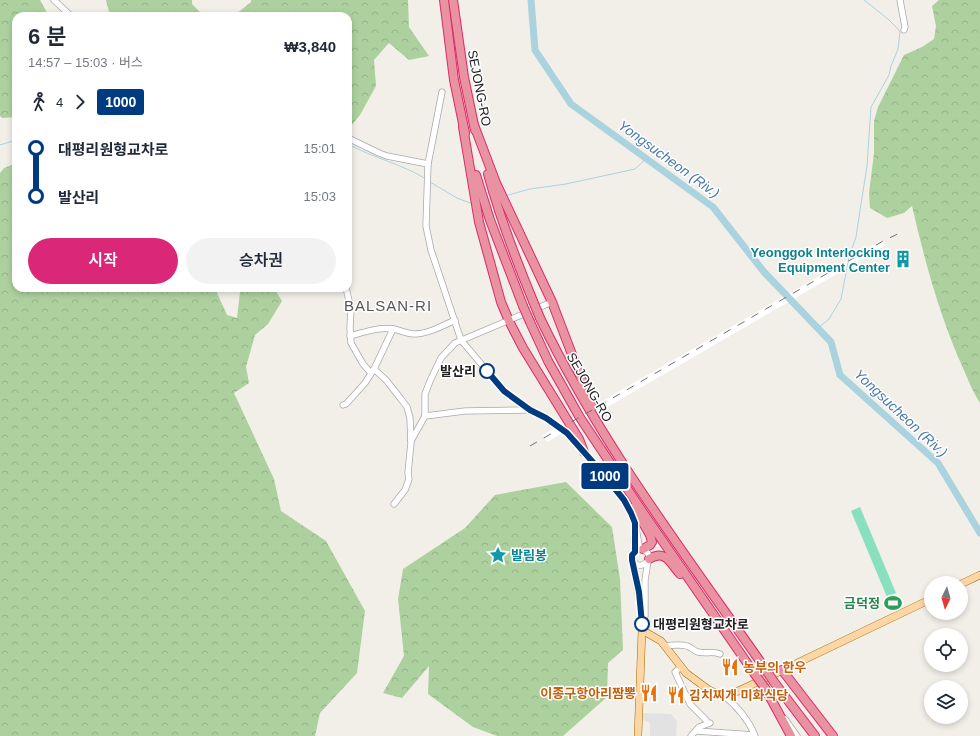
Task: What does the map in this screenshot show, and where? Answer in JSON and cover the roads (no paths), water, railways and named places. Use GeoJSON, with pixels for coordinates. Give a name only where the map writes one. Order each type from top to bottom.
{"type":"FeatureCollection","features":[{"type":"Feature","properties":{"kind":"highway","name":"SEJONG-RO"},"geometry":{"type":"LineString","coordinates":[[444,0],[454,80],[477,190],[523,306],[548,361],[618,475],[765,688],[792,736]]}},
{"type":"Feature","properties":{"kind":"highway","name":"SEJONG-RO"},"geometry":{"type":"LineString","coordinates":[[453,0],[464,77],[474,125],[494,184],[501,217],[518,266],[559,358],[600,428],[628,471],[813,736]]}},
{"type":"Feature","properties":{"kind":"highway"},"geometry":{"type":"LineString","coordinates":[[494,184],[552,302],[600,428]]}},
{"type":"Feature","properties":{"kind":"highway"},"geometry":{"type":"LineString","coordinates":[[477,190],[479,222],[501,302],[509,321],[579,439],[584,452]]}},
{"type":"Feature","properties":{"kind":"highway"},"geometry":{"type":"LineString","coordinates":[[618,475],[651,538],[650,545],[640,550]]}},
{"type":"Feature","properties":{"kind":"highway"},"geometry":{"type":"LineString","coordinates":[[648,561],[656,555],[660,555],[668,559],[717,620]]}},
{"type":"Feature","properties":{"kind":"highway"},"geometry":{"type":"LineString","coordinates":[[782,670],[833,736]]}},
{"type":"Feature","properties":{"kind":"main road"},"geometry":{"type":"LineString","coordinates":[[968,581],[980,575]]}},
{"type":"Feature","properties":{"kind":"main road"},"geometry":{"type":"LineString","coordinates":[[643,628],[661,641],[686,673],[709,690],[722,694],[736,692],[924,602]]}},
{"type":"Feature","properties":{"kind":"main road"},"geometry":{"type":"LineString","coordinates":[[638,736],[643,628]]}},
{"type":"Feature","properties":{"kind":"street"},"geometry":{"type":"LineString","coordinates":[[54,0],[67,12]]}},
{"type":"Feature","properties":{"kind":"street"},"geometry":{"type":"LineString","coordinates":[[900,0],[905,27],[904,30]]}},
{"type":"Feature","properties":{"kind":"street"},"geometry":{"type":"LineString","coordinates":[[442,92],[428,164],[426,213],[428,239],[461,340],[504,391],[530,410],[546,418],[567,433],[599,469],[624,500],[631,513],[635,523],[640,550]]}},
{"type":"Feature","properties":{"kind":"street"},"geometry":{"type":"LineString","coordinates":[[352,140],[379,154],[428,164]]}},
{"type":"Feature","properties":{"kind":"street"},"geometry":{"type":"LineString","coordinates":[[347,292],[351,309],[351,343],[356,353],[363,364],[394,390],[407,407],[410,418],[411,443],[408,473],[409,479],[405,490],[394,504]]}},
{"type":"Feature","properties":{"kind":"street"},"geometry":{"type":"LineString","coordinates":[[411,443],[412,438],[425,416],[425,394],[441,358],[456,343],[552,302]]}},
{"type":"Feature","properties":{"kind":"street"},"geometry":{"type":"LineString","coordinates":[[350,336],[372,330],[393,329],[413,334],[422,333],[455,320]]}},
{"type":"Feature","properties":{"kind":"street"},"geometry":{"type":"LineString","coordinates":[[343,405],[346,404],[365,383],[373,371],[393,329]]}},
{"type":"Feature","properties":{"kind":"street"},"geometry":{"type":"LineString","coordinates":[[425,416],[465,411],[530,410]]}},
{"type":"Feature","properties":{"kind":"street"},"geometry":{"type":"LineString","coordinates":[[640,550],[647,552],[648,561],[643,628],[632,555],[640,550]]}},
{"type":"Feature","properties":{"kind":"street"},"geometry":{"type":"LineString","coordinates":[[634,562],[641,566],[648,561]]}},
{"type":"Feature","properties":{"kind":"street"},"geometry":{"type":"LineString","coordinates":[[665,646],[688,646],[698,652],[714,652],[720,654]]}},
{"type":"Feature","properties":{"kind":"street"},"geometry":{"type":"LineString","coordinates":[[681,667],[675,672],[690,704],[708,722],[699,727],[691,736]]}},
{"type":"Feature","properties":{"kind":"street"},"geometry":{"type":"LineString","coordinates":[[697,731],[755,736],[750,724],[743,714],[722,694]]}},
{"type":"Feature","properties":{"kind":"street"},"geometry":{"type":"LineString","coordinates":[[770,698],[797,736]]}},
{"type":"Feature","properties":{"kind":"waterway","name":"Yongsucheon (Riv.)"},"geometry":{"type":"LineString","coordinates":[[531,0],[535,50],[571,104],[713,207],[764,272],[831,342],[840,375],[938,463],[980,533]]}},
{"type":"Feature","properties":{"kind":"waterway"},"geometry":{"type":"LineString","coordinates":[[817,329],[829,319],[841,299],[849,257],[856,237],[867,166],[871,107],[889,75],[898,49],[900,32],[898,29],[864,0]]}},
{"type":"Feature","properties":{"kind":"waterway"},"geometry":{"type":"LineString","coordinates":[[0,145],[12,141]]}},
{"type":"Feature","properties":{"kind":"waterway"},"geometry":{"type":"LineString","coordinates":[[352,146],[407,169],[426,179]]}},
{"type":"Feature","properties":{"kind":"waterway"},"geometry":{"type":"LineString","coordinates":[[505,196],[530,189],[566,184],[635,169],[647,158]]}},
{"type":"Feature","properties":{"kind":"waterway"},"geometry":{"type":"LineString","coordinates":[[430,182],[457,198],[473,204]]}},
{"type":"Feature","properties":{"kind":"railway"},"geometry":{"type":"LineString","coordinates":[[530,446],[883,241],[902,232]]}},
{"type":"Feature","properties":{"kind":"place","name":"Yeonggok Interlocking Equipment Center"},"geometry":{"type":"Point","coordinates":[903,259]}},
{"type":"Feature","properties":{"kind":"place","name":"발산리"},"geometry":{"type":"Point","coordinates":[487,371]}},
{"type":"Feature","properties":{"kind":"place","name":"발림봉"},"geometry":{"type":"Point","coordinates":[498,555]}},
{"type":"Feature","properties":{"kind":"place","name":"금덕정"},"geometry":{"type":"Point","coordinates":[893,603]}},
{"type":"Feature","properties":{"kind":"place","name":"대평리원형교차로"},"geometry":{"type":"Point","coordinates":[642,624]}},
{"type":"Feature","properties":{"kind":"place","name":"농부의 한우"},"geometry":{"type":"Point","coordinates":[730,667]}},
{"type":"Feature","properties":{"kind":"place","name":"이종구항아리짬뽕"},"geometry":{"type":"Point","coordinates":[649,693]}},
{"type":"Feature","properties":{"kind":"place","name":"김치찌개 미화식당"},"geometry":{"type":"Point","coordinates":[676,695]}},
{"type":"Feature","properties":{"kind":"district","name":"BALSAN-RI"},"geometry":{"type":"Point","coordinates":[388,306]}}]}
